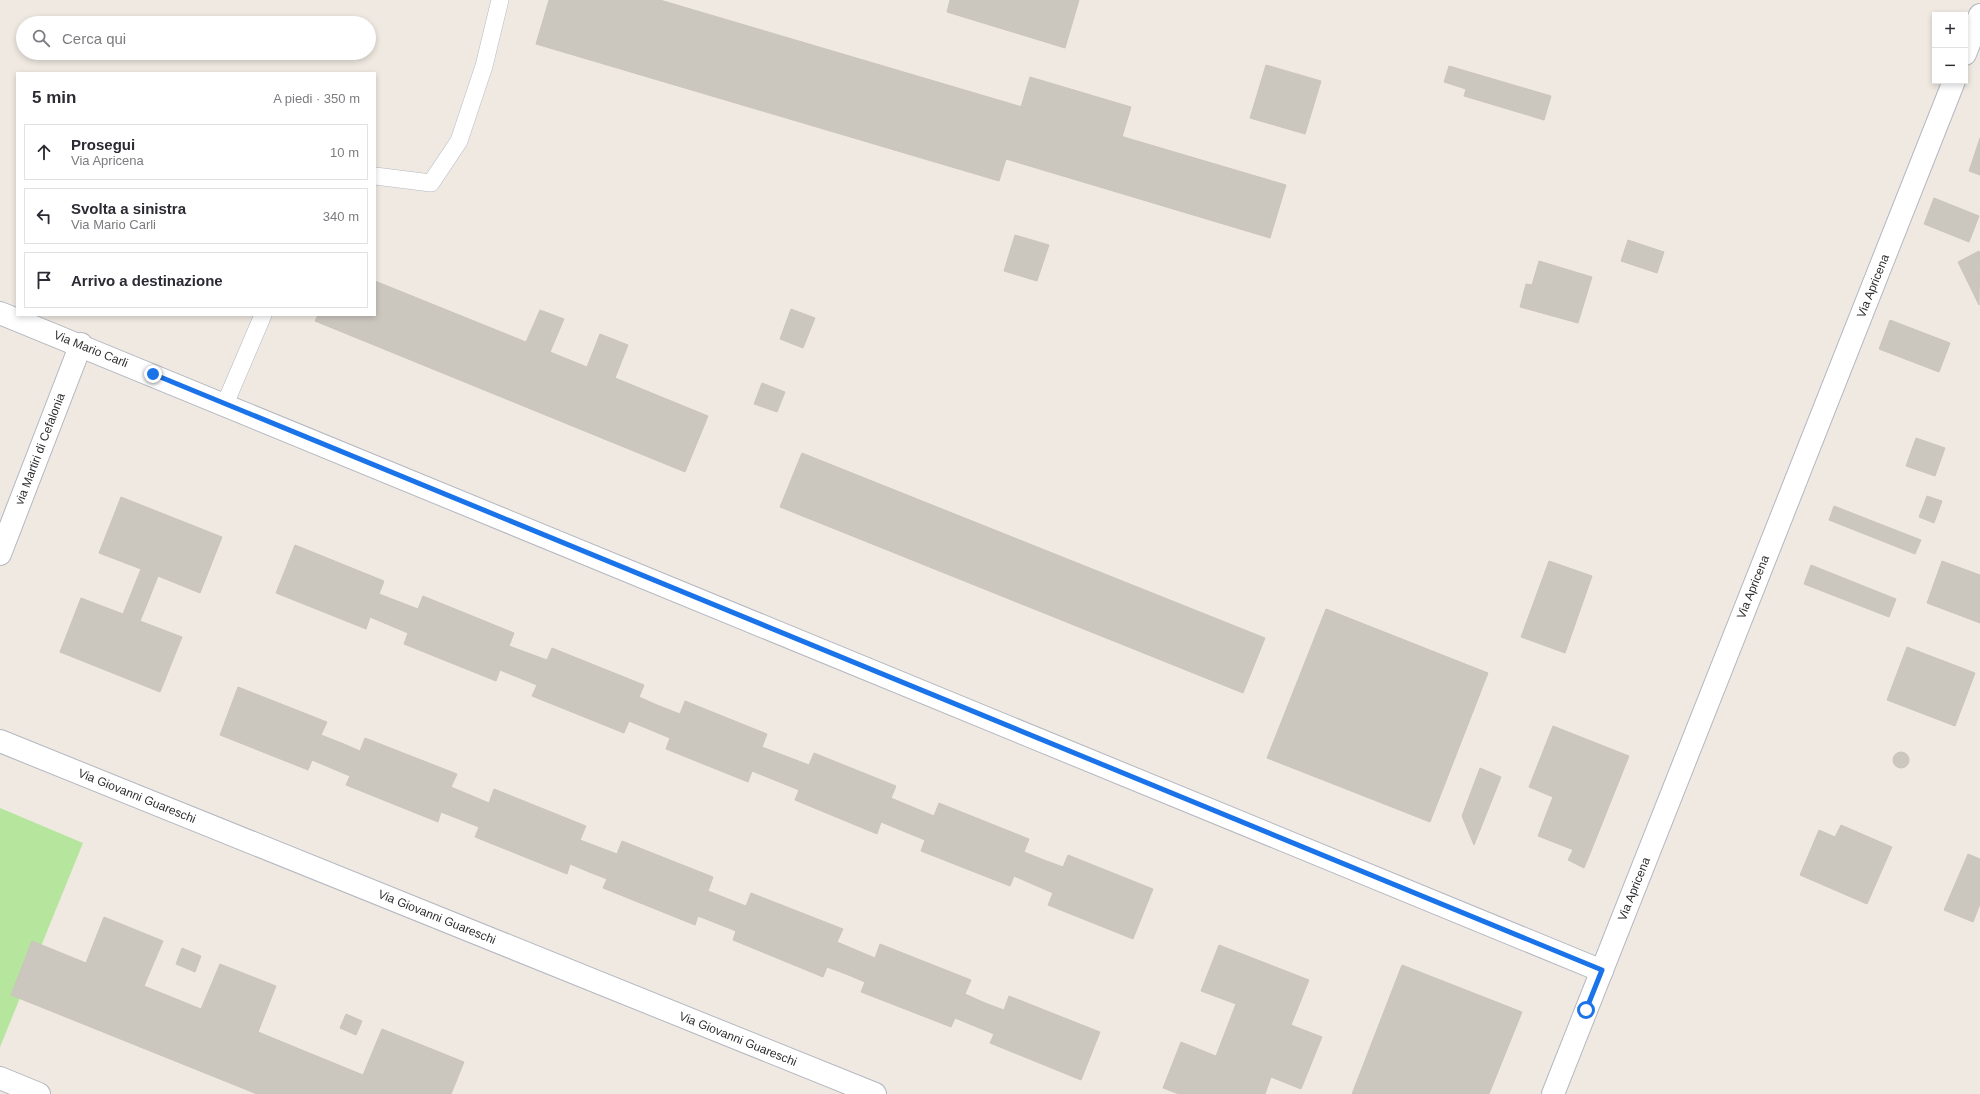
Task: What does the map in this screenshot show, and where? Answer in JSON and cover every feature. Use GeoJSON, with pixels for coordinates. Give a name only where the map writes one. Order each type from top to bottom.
{"type":"FeatureCollection","features":[{"type":"Feature","properties":{"kind":"street"},"geometry":{"type":"LineString","coordinates":[[1967,48],[1980,15]]}},
{"type":"Feature","properties":{"kind":"street","name":"Via Apricena"},"geometry":{"type":"LineString","coordinates":[[1553,1094],[1953,84]]}},
{"type":"Feature","properties":{"kind":"street","name":"Via Mario Carli"},"geometry":{"type":"LineString","coordinates":[[0,313],[80,344],[1602,970]]}},
{"type":"Feature","properties":{"kind":"street","name":"via Martiri di Cefalonia"},"geometry":{"type":"LineString","coordinates":[[0,554],[80,344]]}},
{"type":"Feature","properties":{"kind":"street","name":"Via Giovanni Guareschi"},"geometry":{"type":"LineString","coordinates":[[0,741],[875,1094]]}},
{"type":"Feature","properties":{"kind":"street"},"geometry":{"type":"LineString","coordinates":[[0,1078],[39,1094]]}},
{"type":"Feature","properties":{"kind":"lane"},"geometry":{"type":"LineString","coordinates":[[376,176],[431,183],[459,141],[484,66],[500,0]]}},
{"type":"Feature","properties":{"kind":"lane"},"geometry":{"type":"LineString","coordinates":[[225,404],[263,316]]}},
{"type":"Feature","properties":{"kind":"green space"},"geometry":{"type":"Polygon","coordinates":[[[0,808],[83,843],[0,1047],[0,808]]]}},
{"type":"Feature","properties":{"kind":"building"},"geometry":{"type":"Polygon","coordinates":[[[549,0],[660,0],[1286,185],[1270,238],[1006,159],[999,181],[536,44],[549,0]]]}},
{"type":"Feature","properties":{"kind":"building"},"geometry":{"type":"Polygon","coordinates":[[[950,0],[1079,0],[1065,48],[947,12],[950,0]]]}},
{"type":"Feature","properties":{"kind":"building"},"geometry":{"type":"Polygon","coordinates":[[[1266,65],[1321,81],[1305,134],[1250,118],[1266,65]]]}},
{"type":"Feature","properties":{"kind":"building"},"geometry":{"type":"Polygon","coordinates":[[[1449,66],[1551,96],[1544,120],[1464,96],[1466,89],[1444,82],[1449,66]]]}},
{"type":"Feature","properties":{"kind":"building"},"geometry":{"type":"Polygon","coordinates":[[[1030,77],[1131,107],[1122,137],[1021,107],[1030,77]]]}},
{"type":"Feature","properties":{"kind":"building"},"geometry":{"type":"Polygon","coordinates":[[[1980,138],[1980,175],[1969,171],[1980,138]]]}},
{"type":"Feature","properties":{"kind":"building"},"geometry":{"type":"Polygon","coordinates":[[[1934,198],[1979,216],[1969,242],[1924,224],[1934,198]]]}},
{"type":"Feature","properties":{"kind":"building"},"geometry":{"type":"Polygon","coordinates":[[[1015,235],[1049,245],[1037,281],[1004,271],[1015,235]]]}},
{"type":"Feature","properties":{"kind":"building"},"geometry":{"type":"Polygon","coordinates":[[[1628,240],[1664,252],[1657,273],[1621,261],[1628,240]]]}},
{"type":"Feature","properties":{"kind":"building"},"geometry":{"type":"Polygon","coordinates":[[[1979,251],[1980,254],[1979,305],[1958,262],[1979,251]]]}},
{"type":"Feature","properties":{"kind":"building"},"geometry":{"type":"Polygon","coordinates":[[[1539,261],[1592,277],[1578,323],[1520,307],[1526,284],[1532,285],[1539,261]]]}},
{"type":"Feature","properties":{"kind":"building"},"geometry":{"type":"Polygon","coordinates":[[[376,281],[526,342],[540,310],[564,319],[550,352],[587,367],[600,334],[628,345],[615,378],[708,416],[685,472],[315,321],[318,316],[376,316],[376,281]]]}},
{"type":"Feature","properties":{"kind":"building"},"geometry":{"type":"Polygon","coordinates":[[[791,309],[815,318],[803,348],[780,339],[791,309]]]}},
{"type":"Feature","properties":{"kind":"building"},"geometry":{"type":"Polygon","coordinates":[[[1890,320],[1950,343],[1939,372],[1879,349],[1890,320]]]}},
{"type":"Feature","properties":{"kind":"building"},"geometry":{"type":"Polygon","coordinates":[[[762,383],[785,392],[777,412],[754,404],[762,383]]]}},
{"type":"Feature","properties":{"kind":"building"},"geometry":{"type":"Polygon","coordinates":[[[1916,438],[1945,448],[1935,476],[1906,466],[1916,438]]]}},
{"type":"Feature","properties":{"kind":"building"},"geometry":{"type":"Polygon","coordinates":[[[802,453],[1265,638],[1243,693],[780,507],[802,453]]]}},
{"type":"Feature","properties":{"kind":"building"},"geometry":{"type":"Polygon","coordinates":[[[1927,496],[1942,501],[1934,523],[1919,517],[1927,496]]]}},
{"type":"Feature","properties":{"kind":"building"},"geometry":{"type":"Polygon","coordinates":[[[121,497],[222,537],[200,593],[158,576],[140,621],[182,637],[160,692],[60,652],[81,598],[123,614],[141,569],[99,553],[121,497]]]}},
{"type":"Feature","properties":{"kind":"building"},"geometry":{"type":"Polygon","coordinates":[[[1834,506],[1921,540],[1915,554],[1829,520],[1834,506]]]}},
{"type":"Feature","properties":{"kind":"building"},"geometry":{"type":"Polygon","coordinates":[[[295,545],[384,581],[379,594],[418,609],[423,596],[514,633],[509,646],[547,660],[552,648],[644,685],[639,697],[657,705],[680,714],[685,701],[767,734],[762,747],[809,765],[814,753],[896,786],[891,798],[934,816],[939,803],[1029,839],[1024,852],[1063,867],[1068,855],[1153,889],[1133,939],[1048,905],[1053,893],[1014,876],[1010,886],[921,851],[925,840],[881,822],[877,834],[795,800],[799,790],[752,771],[748,782],[666,749],[670,738],[629,721],[624,733],[532,696],[537,685],[500,670],[496,681],[404,644],[408,633],[370,617],[366,629],[276,593],[295,545]]]}},
{"type":"Feature","properties":{"kind":"building"},"geometry":{"type":"Polygon","coordinates":[[[1549,561],[1592,576],[1565,653],[1521,637],[1549,561]]]}},
{"type":"Feature","properties":{"kind":"building"},"geometry":{"type":"Polygon","coordinates":[[[1942,561],[1980,575],[1980,623],[1927,603],[1942,561]]]}},
{"type":"Feature","properties":{"kind":"building"},"geometry":{"type":"Polygon","coordinates":[[[1811,565],[1896,599],[1889,617],[1804,584],[1811,565]]]}},
{"type":"Feature","properties":{"kind":"building"},"geometry":{"type":"Polygon","coordinates":[[[1326,609],[1488,673],[1430,822],[1267,758],[1326,609]]]}},
{"type":"Feature","properties":{"kind":"building"},"geometry":{"type":"Polygon","coordinates":[[[1907,647],[1975,673],[1955,726],[1887,700],[1907,647]]]}},
{"type":"Feature","properties":{"kind":"building"},"geometry":{"type":"Polygon","coordinates":[[[238,687],[327,722],[321,735],[360,751],[365,738],[457,774],[451,787],[489,803],[494,789],[586,826],[580,840],[617,854],[622,841],[713,877],[708,891],[746,906],[751,893],[843,929],[837,942],[875,958],[880,944],[971,980],[965,994],[985,1003],[1004,1010],[1009,996],[1100,1032],[1081,1080],[990,1043],[994,1034],[955,1018],[951,1027],[861,992],[865,982],[846,974],[827,967],[823,977],[733,940],[736,931],[698,916],[695,925],[603,888],[607,879],[570,864],[567,874],[475,837],[479,827],[441,812],[438,822],[346,785],[350,776],[312,760],[308,770],[220,735],[238,687]]]}},
{"type":"Feature","properties":{"kind":"building"},"geometry":{"type":"Polygon","coordinates":[[[1553,726],[1629,756],[1589,856],[1538,836],[1553,797],[1529,787],[1553,726]]]}},
{"type":"Feature","properties":{"kind":"building"},"geometry":{"type":"Polygon","coordinates":[[[1898,752],[1904,752],[1909,757],[1907,766],[1904,768],[1898,768],[1893,763],[1893,757],[1898,752]]]}},
{"type":"Feature","properties":{"kind":"building"},"geometry":{"type":"Polygon","coordinates":[[[1480,768],[1501,777],[1474,845],[1462,816],[1480,768]]]}},
{"type":"Feature","properties":{"kind":"building"},"geometry":{"type":"Polygon","coordinates":[[[1841,825],[1892,847],[1867,904],[1800,875],[1819,830],[1835,837],[1841,825]]]}},
{"type":"Feature","properties":{"kind":"building"},"geometry":{"type":"Polygon","coordinates":[[[1573,850],[1589,856],[1584,868],[1568,860],[1573,850]]]}},
{"type":"Feature","properties":{"kind":"building"},"geometry":{"type":"Polygon","coordinates":[[[1968,854],[1980,859],[1980,904],[1973,922],[1944,910],[1968,854]]]}},
{"type":"Feature","properties":{"kind":"building"},"geometry":{"type":"Polygon","coordinates":[[[104,917],[163,941],[144,986],[201,1009],[220,964],[276,986],[258,1032],[363,1075],[382,1029],[464,1062],[451,1094],[257,1094],[11,995],[32,941],[86,963],[104,917]]]}},
{"type":"Feature","properties":{"kind":"building"},"geometry":{"type":"Polygon","coordinates":[[[1219,945],[1309,980],[1291,1025],[1322,1037],[1301,1089],[1271,1077],[1265,1094],[1179,1094],[1163,1088],[1181,1042],[1216,1056],[1236,1004],[1201,991],[1219,945]]]}},
{"type":"Feature","properties":{"kind":"building"},"geometry":{"type":"Polygon","coordinates":[[[182,948],[201,956],[195,972],[176,964],[182,948]]]}},
{"type":"Feature","properties":{"kind":"building"},"geometry":{"type":"Polygon","coordinates":[[[1402,965],[1522,1012],[1489,1094],[1352,1094],[1402,965]]]}},
{"type":"Feature","properties":{"kind":"building"},"geometry":{"type":"Polygon","coordinates":[[[346,1014],[362,1021],[356,1035],[340,1028],[346,1014]]]}},
{"type":"Feature","properties":{"kind":"route"},"geometry":{"type":"LineString","coordinates":[[153,374],[1602,970],[1586,1010]]}}]}
